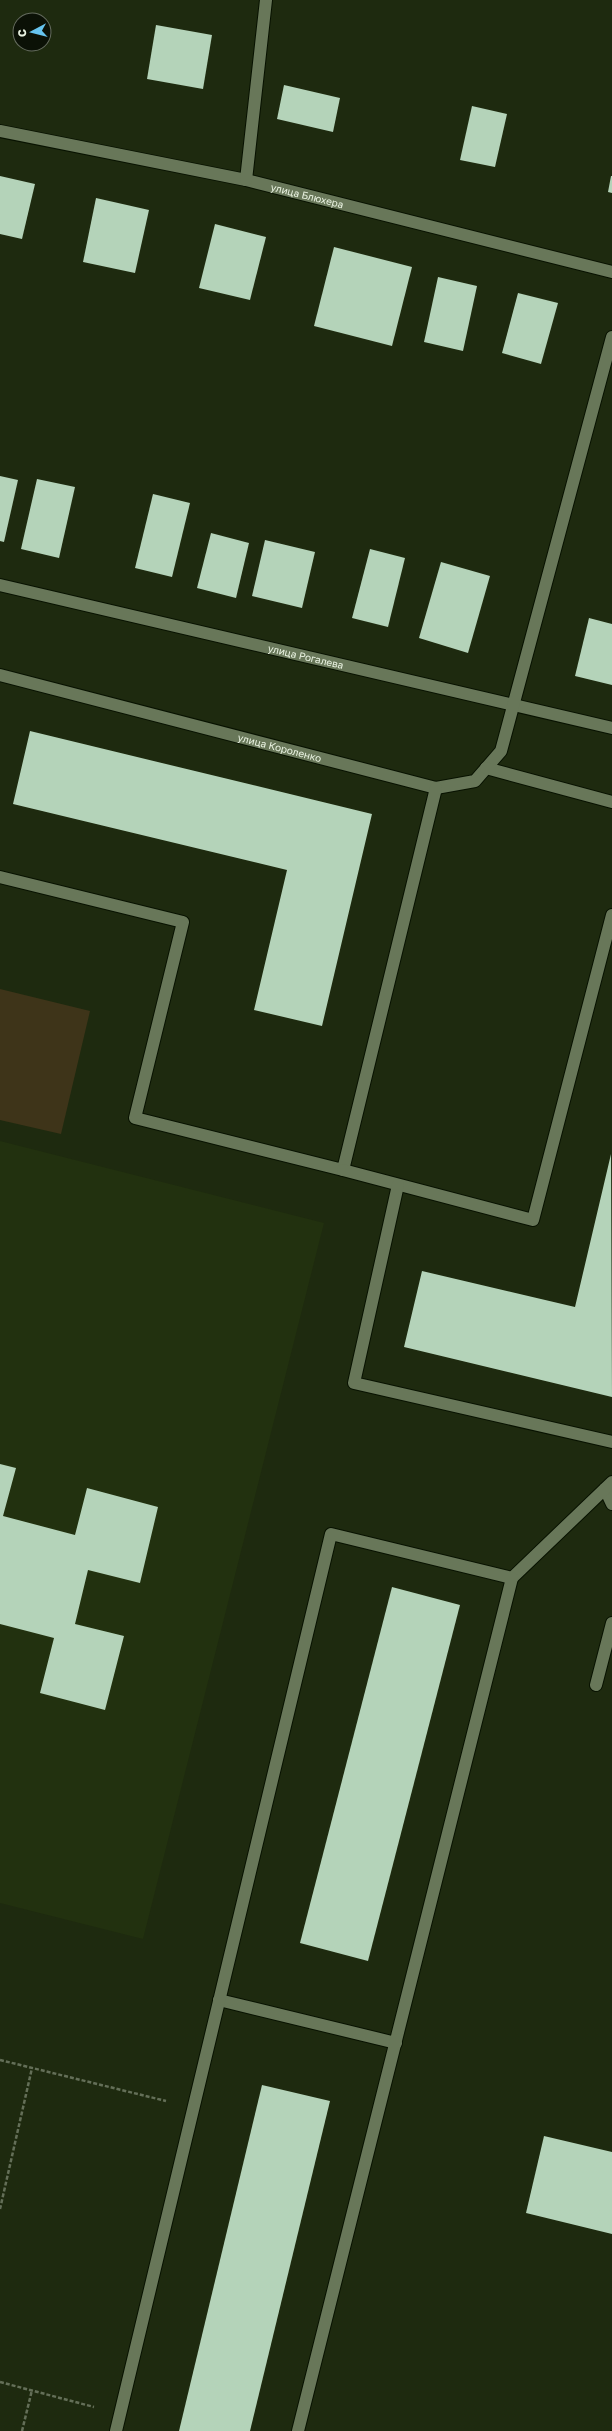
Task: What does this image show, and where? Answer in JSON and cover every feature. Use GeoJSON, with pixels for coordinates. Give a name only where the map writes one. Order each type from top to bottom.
{"type":"FeatureCollection","features":[{"type":"Feature","properties":{"kind":"street"},"geometry":{"type":"LineString","coordinates":[[246,180],[266,0]]}},
{"type":"Feature","properties":{"kind":"street","name":"улица Блюхера"},"geometry":{"type":"LineString","coordinates":[[0,131],[246,180],[612,272]]}},
{"type":"Feature","properties":{"kind":"street","name":"улица Короленко"},"geometry":{"type":"LineString","coordinates":[[0,675],[436,788],[475,781],[501,751],[612,337]]}},
{"type":"Feature","properties":{"kind":"street","name":"улица Рогалева"},"geometry":{"type":"LineString","coordinates":[[0,585],[612,728]]}},
{"type":"Feature","properties":{"kind":"street"},"geometry":{"type":"LineString","coordinates":[[486,768],[612,802]]}},
{"type":"Feature","properties":{"kind":"street"},"geometry":{"type":"LineString","coordinates":[[342,1170],[436,788]]}},
{"type":"Feature","properties":{"kind":"street"},"geometry":{"type":"LineString","coordinates":[[0,877],[183,922],[135,1118],[533,1220],[612,915]]}},
{"type":"Feature","properties":{"kind":"street"},"geometry":{"type":"LineString","coordinates":[[398,1185],[354,1383],[612,1442]]}},
{"type":"Feature","properties":{"kind":"street"},"geometry":{"type":"LineString","coordinates":[[609,1485],[612,1504]]}},
{"type":"Feature","properties":{"kind":"street"},"geometry":{"type":"LineString","coordinates":[[298,2431],[512,1578],[609,1485]]}},
{"type":"Feature","properties":{"kind":"street"},"geometry":{"type":"LineString","coordinates":[[116,2431],[192,2108],[331,1534],[512,1578]]}},
{"type":"Feature","properties":{"kind":"street"},"geometry":{"type":"LineString","coordinates":[[596,1685],[612,1623]]}},
{"type":"Feature","properties":{"kind":"street"},"geometry":{"type":"LineString","coordinates":[[219,2000],[396,2043]]}},
{"type":"Feature","properties":{"kind":"path"},"geometry":{"type":"LineString","coordinates":[[0,2060],[192,2108]]}},
{"type":"Feature","properties":{"kind":"path"},"geometry":{"type":"LineString","coordinates":[[0,2209],[32,2068]]}},
{"type":"Feature","properties":{"kind":"path"},"geometry":{"type":"LineString","coordinates":[[0,2382],[120,2414]]}},
{"type":"Feature","properties":{"kind":"path"},"geometry":{"type":"LineString","coordinates":[[22,2431],[32,2390]]}},
{"type":"Feature","properties":{"kind":"shaded area"},"geometry":{"type":"Polygon","coordinates":[[[0,989],[90,1011],[61,1134],[0,1120],[0,989]]]}},
{"type":"Feature","properties":{"kind":"shaded area"},"geometry":{"type":"Polygon","coordinates":[[[0,1141],[324,1223],[143,1939],[0,1903],[0,1141]]]}},
{"type":"Feature","properties":{"kind":"building"},"geometry":{"type":"Polygon","coordinates":[[[156,25],[212,35],[203,89],[147,79],[156,25]]]}},
{"type":"Feature","properties":{"kind":"building"},"geometry":{"type":"Polygon","coordinates":[[[284,85],[340,98],[333,132],[277,119],[284,85]]]}},
{"type":"Feature","properties":{"kind":"building"},"geometry":{"type":"Polygon","coordinates":[[[472,106],[507,114],[495,167],[460,160],[472,106]]]}},
{"type":"Feature","properties":{"kind":"building"},"geometry":{"type":"Polygon","coordinates":[[[0,176],[35,184],[22,239],[0,234],[0,176]]]}},
{"type":"Feature","properties":{"kind":"building"},"geometry":{"type":"Polygon","coordinates":[[[612,176],[612,193],[608,192],[612,176]]]}},
{"type":"Feature","properties":{"kind":"building"},"geometry":{"type":"Polygon","coordinates":[[[96,198],[149,210],[135,273],[83,262],[96,198]]]}},
{"type":"Feature","properties":{"kind":"building"},"geometry":{"type":"Polygon","coordinates":[[[215,224],[266,237],[250,300],[199,288],[215,224]]]}},
{"type":"Feature","properties":{"kind":"building"},"geometry":{"type":"Polygon","coordinates":[[[334,247],[412,267],[392,346],[314,326],[334,247]]]}},
{"type":"Feature","properties":{"kind":"building"},"geometry":{"type":"Polygon","coordinates":[[[438,277],[477,286],[463,351],[424,342],[438,277]]]}},
{"type":"Feature","properties":{"kind":"building"},"geometry":{"type":"Polygon","coordinates":[[[518,293],[558,303],[541,364],[502,353],[518,293]]]}},
{"type":"Feature","properties":{"kind":"building"},"geometry":{"type":"Polygon","coordinates":[[[0,476],[18,480],[4,542],[0,541],[0,476]]]}},
{"type":"Feature","properties":{"kind":"building"},"geometry":{"type":"Polygon","coordinates":[[[37,479],[75,487],[59,558],[21,549],[37,479]]]}},
{"type":"Feature","properties":{"kind":"building"},"geometry":{"type":"Polygon","coordinates":[[[153,494],[190,503],[172,577],[135,568],[153,494]]]}},
{"type":"Feature","properties":{"kind":"building"},"geometry":{"type":"Polygon","coordinates":[[[211,533],[249,543],[236,598],[197,588],[211,533]]]}},
{"type":"Feature","properties":{"kind":"building"},"geometry":{"type":"Polygon","coordinates":[[[265,540],[315,552],[302,608],[252,596],[265,540]]]}},
{"type":"Feature","properties":{"kind":"building"},"geometry":{"type":"Polygon","coordinates":[[[370,549],[405,558],[388,627],[352,618],[370,549]]]}},
{"type":"Feature","properties":{"kind":"building"},"geometry":{"type":"Polygon","coordinates":[[[441,562],[490,576],[468,653],[419,638],[441,562]]]}},
{"type":"Feature","properties":{"kind":"building"},"geometry":{"type":"Polygon","coordinates":[[[589,618],[612,624],[612,685],[575,676],[589,618]]]}},
{"type":"Feature","properties":{"kind":"building"},"geometry":{"type":"Polygon","coordinates":[[[30,731],[372,814],[322,1026],[254,1010],[287,870],[13,804],[30,731]]]}},
{"type":"Feature","properties":{"kind":"building"},"geometry":{"type":"Polygon","coordinates":[[[611,1154],[612,1397],[404,1347],[422,1271],[575,1307],[611,1154]]]}},
{"type":"Feature","properties":{"kind":"building"},"geometry":{"type":"Polygon","coordinates":[[[0,1464],[16,1468],[3,1516],[75,1535],[87,1488],[158,1507],[140,1583],[88,1570],[75,1624],[124,1636],[105,1710],[40,1693],[54,1638],[0,1624],[0,1464]]]}},
{"type":"Feature","properties":{"kind":"building"},"geometry":{"type":"Polygon","coordinates":[[[392,1587],[460,1605],[368,1961],[300,1943],[392,1587]]]}},
{"type":"Feature","properties":{"kind":"building"},"geometry":{"type":"Polygon","coordinates":[[[262,2085],[330,2101],[250,2431],[179,2431],[262,2085]]]}},
{"type":"Feature","properties":{"kind":"building"},"geometry":{"type":"Polygon","coordinates":[[[544,2136],[612,2152],[612,2234],[526,2213],[544,2136]]]}}]}
